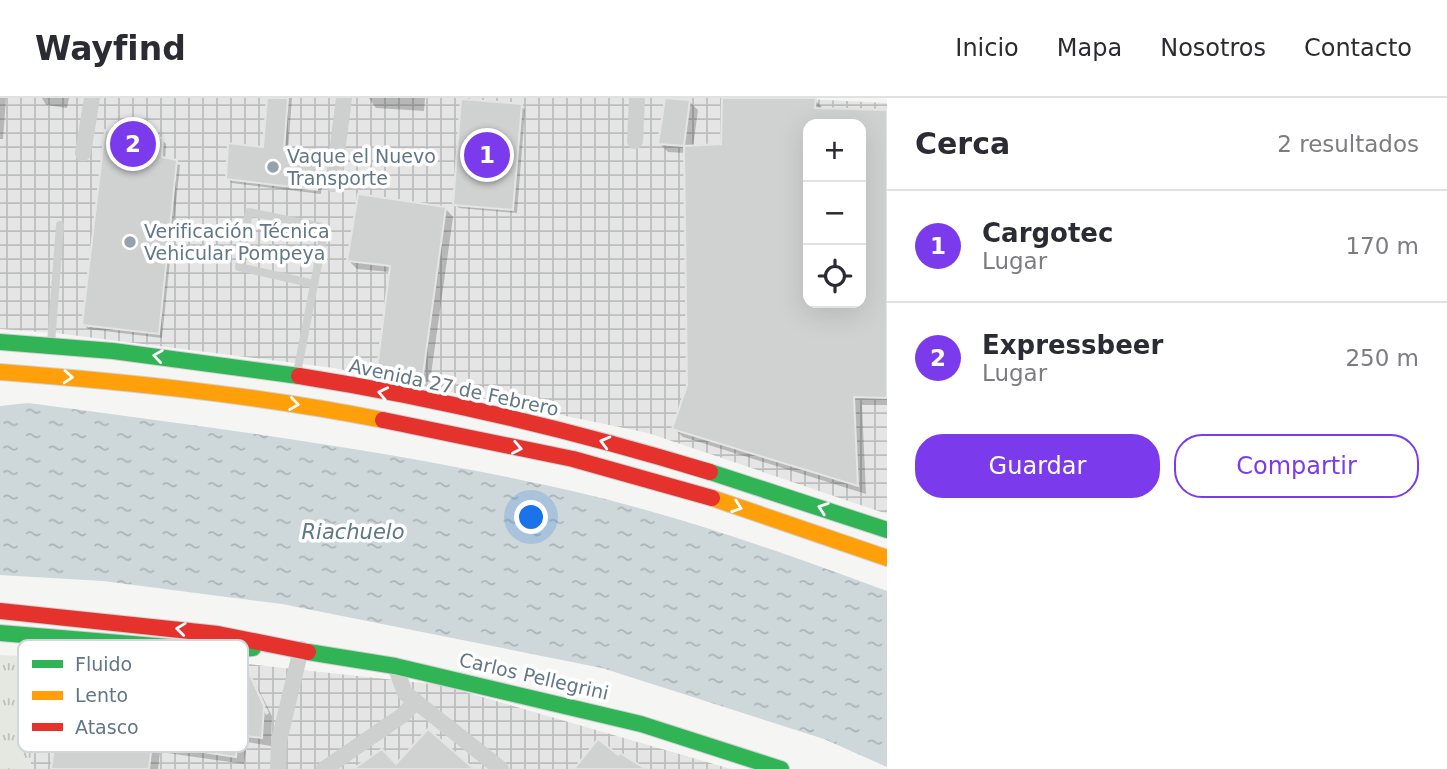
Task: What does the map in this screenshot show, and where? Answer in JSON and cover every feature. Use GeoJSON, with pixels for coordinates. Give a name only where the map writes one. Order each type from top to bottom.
{"type":"FeatureCollection","features":[{"type":"Feature","properties":{"kind":"main road","name":"Avenida 27 de Febrero"},"geometry":{"type":"LineString","coordinates":[[0,342],[134,353],[297,376],[463,409],[603,442],[772,489],[887,530]]}},
{"type":"Feature","properties":{"kind":"main road"},"geometry":{"type":"LineString","coordinates":[[0,372],[104,380],[317,407],[573,459],[703,495],[887,558]]}},
{"type":"Feature","properties":{"kind":"main road","name":"Carlos Pellegrini"},"geometry":{"type":"LineString","coordinates":[[0,611],[183,629],[241,640]]}},
{"type":"Feature","properties":{"kind":"main road","name":"Carlos Pellegrini"},"geometry":{"type":"LineString","coordinates":[[0,633],[84,640]]}},
{"type":"Feature","properties":{"kind":"main road","name":"Carlos Pellegrini"},"geometry":{"type":"LineString","coordinates":[[248,641],[395,666],[641,724],[781,769]]}},
{"type":"Feature","properties":{"kind":"main road","name":"Carlos Pellegrini"},"geometry":{"type":"LineString","coordinates":[[248,648],[272,646]]}},
{"type":"Feature","properties":{"kind":"street"},"geometry":{"type":"LineString","coordinates":[[83,153],[92,98]]}},
{"type":"Feature","properties":{"kind":"street"},"geometry":{"type":"LineString","coordinates":[[333,184],[344,98]]}},
{"type":"Feature","properties":{"kind":"street"},"geometry":{"type":"LineString","coordinates":[[635,141],[637,98]]}},
{"type":"Feature","properties":{"kind":"street"},"geometry":{"type":"LineString","coordinates":[[278,769],[279,741],[301,649]]}},
{"type":"Feature","properties":{"kind":"street"},"geometry":{"type":"LineString","coordinates":[[395,666],[405,693],[501,769]]}},
{"type":"Feature","properties":{"kind":"street"},"geometry":{"type":"LineString","coordinates":[[324,769],[403,715],[415,702]]}},
{"type":"Feature","properties":{"kind":"lane"},"geometry":{"type":"LineString","coordinates":[[297,376],[314,284],[323,227],[249,212],[239,267],[314,284]]}},
{"type":"Feature","properties":{"kind":"lane"},"geometry":{"type":"LineString","coordinates":[[51,345],[60,225]]}},
{"type":"Feature","properties":{"kind":"shaded area"},"geometry":{"type":"Polygon","coordinates":[[[0,98],[787,98],[887,103],[887,514],[648,433],[334,368],[55,333],[0,329],[0,98]]]}},
{"type":"Feature","properties":{"kind":"shaded area"},"geometry":{"type":"Polygon","coordinates":[[[248,664],[441,685],[731,769],[30,769],[32,752],[248,752],[248,664]]]}},
{"type":"Feature","properties":{"kind":"green space"},"geometry":{"type":"Polygon","coordinates":[[[0,655],[18,656],[18,752],[32,752],[30,769],[0,769],[0,655]]]}},
{"type":"Feature","properties":{"kind":"water","name":"Riachuelo"},"geometry":{"type":"Polygon","coordinates":[[[28,403],[367,451],[568,490],[729,535],[887,591],[887,767],[824,739],[602,668],[282,604],[103,581],[0,575],[0,406],[28,403]]]}},
{"type":"Feature","properties":{"kind":"building","name":"Vaque el Nuevo Transporte"},"geometry":{"type":"Polygon","coordinates":[[[267,98],[288,98],[284,150],[320,154],[317,190],[226,179],[228,143],[263,147],[267,98]]]}},
{"type":"Feature","properties":{"kind":"building"},"geometry":{"type":"Polygon","coordinates":[[[665,98],[690,100],[684,146],[658,144],[665,98]]]}},
{"type":"Feature","properties":{"kind":"building"},"geometry":{"type":"Polygon","coordinates":[[[722,98],[816,98],[815,108],[887,110],[887,398],[854,397],[858,486],[672,429],[687,385],[684,146],[721,144],[722,98]]]}},
{"type":"Feature","properties":{"kind":"building"},"geometry":{"type":"Polygon","coordinates":[[[461,99],[522,104],[513,210],[453,205],[461,99]]]}},
{"type":"Feature","properties":{"kind":"building","name":"Verificación Técnica Vehicular Pompeya"},"geometry":{"type":"Polygon","coordinates":[[[105,130],[163,138],[162,157],[177,160],[159,334],[82,325],[105,130]]]}},
{"type":"Feature","properties":{"kind":"building"},"geometry":{"type":"Polygon","coordinates":[[[358,194],[446,207],[423,375],[377,369],[390,266],[347,261],[358,194]]]}},
{"type":"Feature","properties":{"kind":"building"},"geometry":{"type":"Polygon","coordinates":[[[248,675],[264,706],[262,738],[248,736],[248,675]]]}},
{"type":"Feature","properties":{"kind":"building"},"geometry":{"type":"Polygon","coordinates":[[[428,729],[474,769],[353,769],[382,749],[396,764],[428,729]]]}},
{"type":"Feature","properties":{"kind":"building"},"geometry":{"type":"Polygon","coordinates":[[[598,739],[618,755],[620,753],[646,769],[574,769],[598,739]]]}},
{"type":"Feature","properties":{"kind":"building"},"geometry":{"type":"Polygon","coordinates":[[[53,752],[151,752],[149,769],[51,769],[53,752]]]}},
{"type":"Feature","properties":{"kind":"building"},"geometry":{"type":"Polygon","coordinates":[[[204,752],[236,752],[236,757],[204,752]]]}},
{"type":"Feature","properties":{"kind":"traffic: fast"},"geometry":{"type":"LineString","coordinates":[[0,342],[113,351],[299,376]]}},
{"type":"Feature","properties":{"kind":"traffic: fast"},"geometry":{"type":"LineString","coordinates":[[710,472],[887,530]]}},
{"type":"Feature","properties":{"kind":"traffic: fast"},"geometry":{"type":"LineString","coordinates":[[0,633],[84,640]]}},
{"type":"Feature","properties":{"kind":"traffic: fast"},"geometry":{"type":"LineString","coordinates":[[248,648],[253,648]]}},
{"type":"Feature","properties":{"kind":"traffic: fast"},"geometry":{"type":"LineString","coordinates":[[308,652],[395,666],[641,724],[781,769]]}},
{"type":"Feature","properties":{"kind":"traffic: slow"},"geometry":{"type":"LineString","coordinates":[[0,372],[192,390],[383,420]]}},
{"type":"Feature","properties":{"kind":"traffic: slow"},"geometry":{"type":"LineString","coordinates":[[712,498],[887,558]]}},
{"type":"Feature","properties":{"kind":"traffic: jam"},"geometry":{"type":"LineString","coordinates":[[299,376],[506,417],[710,472]]}},
{"type":"Feature","properties":{"kind":"traffic: jam"},"geometry":{"type":"LineString","coordinates":[[383,420],[573,459],[712,498]]}},
{"type":"Feature","properties":{"kind":"traffic: jam"},"geometry":{"type":"LineString","coordinates":[[0,611],[218,634],[308,652]]}},
{"type":"Feature","properties":{"kind":"place","name":"Expressbeer"},"geometry":{"type":"Point","coordinates":[133,144]}},
{"type":"Feature","properties":{"kind":"place","name":"Cargotec"},"geometry":{"type":"Point","coordinates":[487,155]}},
{"type":"Feature","properties":{"kind":"place","name":"Vaque el Nuevo Transporte"},"geometry":{"type":"Point","coordinates":[273,167]}},
{"type":"Feature","properties":{"kind":"place","name":"Verificación Técnica Vehicular Pompeya"},"geometry":{"type":"Point","coordinates":[130,242]}}]}
